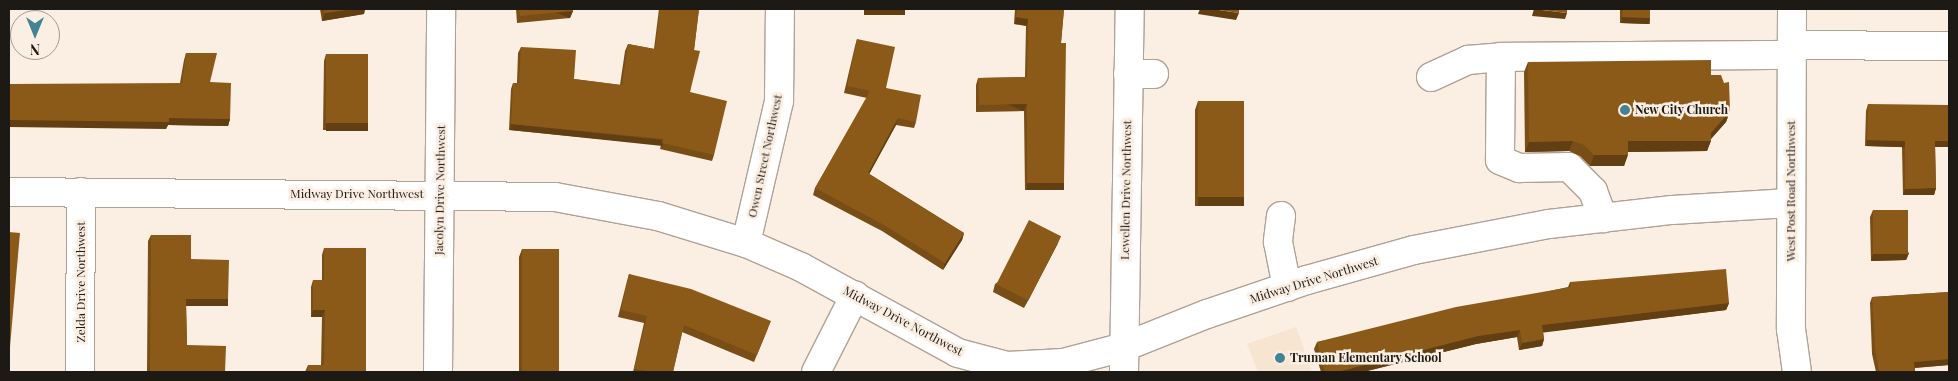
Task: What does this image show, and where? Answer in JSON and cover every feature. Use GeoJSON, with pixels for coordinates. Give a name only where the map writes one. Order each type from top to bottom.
{"type":"FeatureCollection","features":[{"type":"Feature","properties":{"kind":"street","name":"Jacolyn Drive Northwest"},"geometry":{"type":"LineString","coordinates":[[438,372],[441,9]]}},
{"type":"Feature","properties":{"kind":"street","name":"Owen Street Northwest"},"geometry":{"type":"LineString","coordinates":[[746,242],[779,101],[780,9]]}},
{"type":"Feature","properties":{"kind":"street","name":"Lewellen Drive Northwest"},"geometry":{"type":"LineString","coordinates":[[1124,360],[1141,74],[1130,9]]}},
{"type":"Feature","properties":{"kind":"street","name":"West Post Road Northwest"},"geometry":{"type":"LineString","coordinates":[[1792,9],[1791,329],[1796,372]]}},
{"type":"Feature","properties":{"kind":"street"},"geometry":{"type":"LineString","coordinates":[[1431,77],[1468,60],[1501,57],[1949,46]]}},
{"type":"Feature","properties":{"kind":"street"},"geometry":{"type":"LineString","coordinates":[[1501,57],[1500,160],[1519,168],[1569,167],[1593,191],[1603,218]]}},
{"type":"Feature","properties":{"kind":"street","name":"Midway Drive Northwest"},"geometry":{"type":"LineString","coordinates":[[9,192],[440,195],[555,198],[658,216],[746,242],[855,295],[958,353],[1007,366],[1124,360],[1207,314],[1287,287],[1414,250],[1549,224],[1790,203]]}},
{"type":"Feature","properties":{"kind":"street","name":"Zelda Drive Northwest"},"geometry":{"type":"LineString","coordinates":[[80,372],[81,192]]}},
{"type":"Feature","properties":{"kind":"street"},"geometry":{"type":"LineString","coordinates":[[1281,216],[1278,242],[1287,287]]}},
{"type":"Feature","properties":{"kind":"street"},"geometry":{"type":"LineString","coordinates":[[816,372],[855,295]]}},
{"type":"Feature","properties":{"kind":"shaded area","name":"Truman Elementary School"},"geometry":{"type":"Polygon","coordinates":[[[1296,327],[1312,372],[1258,372],[1247,344],[1296,327]]]}},
{"type":"Feature","properties":{"kind":"building"},"geometry":{"type":"Polygon","coordinates":[[[324,9],[353,9],[325,13],[324,9]]]}},
{"type":"Feature","properties":{"kind":"building"},"geometry":{"type":"Polygon","coordinates":[[[519,9],[573,9],[573,11],[520,16],[519,9]]]}},
{"type":"Feature","properties":{"kind":"building"},"geometry":{"type":"Polygon","coordinates":[[[660,9],[699,9],[694,50],[700,51],[690,92],[727,101],[714,155],[662,143],[663,139],[511,124],[513,83],[519,83],[521,47],[576,50],[574,79],[622,85],[628,44],[655,49],[660,9]]]}},
{"type":"Feature","properties":{"kind":"building"},"geometry":{"type":"Polygon","coordinates":[[[1017,9],[1064,9],[1061,43],[1066,43],[1064,183],[1027,183],[1027,104],[979,105],[978,78],[1027,77],[1028,19],[1016,17],[1017,9]]]}},
{"type":"Feature","properties":{"kind":"building"},"geometry":{"type":"Polygon","coordinates":[[[1212,9],[1239,9],[1239,13],[1212,9]]]}},
{"type":"Feature","properties":{"kind":"building"},"geometry":{"type":"Polygon","coordinates":[[[1534,9],[1567,9],[1567,13],[1534,9]]]}},
{"type":"Feature","properties":{"kind":"building"},"geometry":{"type":"Polygon","coordinates":[[[1623,9],[1650,9],[1650,18],[1622,17],[1623,9]]]}},
{"type":"Feature","properties":{"kind":"building"},"geometry":{"type":"Polygon","coordinates":[[[857,39],[895,47],[886,88],[921,95],[916,122],[898,118],[868,173],[964,233],[945,263],[884,225],[815,188],[870,91],[847,86],[857,39]]]}},
{"type":"Feature","properties":{"kind":"building"},"geometry":{"type":"Polygon","coordinates":[[[186,53],[217,53],[210,82],[231,83],[230,119],[169,118],[169,122],[9,120],[9,84],[182,83],[186,53]]]}},
{"type":"Feature","properties":{"kind":"building"},"geometry":{"type":"Polygon","coordinates":[[[326,54],[368,54],[368,123],[326,123],[326,54]]]}},
{"type":"Feature","properties":{"kind":"building","name":"New City Church"},"geometry":{"type":"Polygon","coordinates":[[[1711,60],[1711,75],[1721,75],[1724,83],[1729,82],[1730,111],[1711,133],[1711,141],[1628,141],[1628,155],[1594,155],[1584,145],[1573,141],[1529,142],[1528,62],[1711,60]]]}},
{"type":"Feature","properties":{"kind":"building"},"geometry":{"type":"Polygon","coordinates":[[[1198,101],[1244,101],[1244,197],[1198,197],[1198,101]]]}},
{"type":"Feature","properties":{"kind":"building"},"geometry":{"type":"Polygon","coordinates":[[[1868,104],[1949,105],[1949,141],[1935,141],[1936,188],[1905,189],[1905,141],[1867,140],[1868,104]]]}},
{"type":"Feature","properties":{"kind":"building"},"geometry":{"type":"Polygon","coordinates":[[[1873,210],[1908,210],[1908,254],[1873,254],[1873,210]]]}},
{"type":"Feature","properties":{"kind":"building"},"geometry":{"type":"Polygon","coordinates":[[[1029,220],[1061,236],[1028,300],[996,284],[1029,220]]]}},
{"type":"Feature","properties":{"kind":"building"},"geometry":{"type":"Polygon","coordinates":[[[9,232],[20,233],[9,358],[9,232]]]}},
{"type":"Feature","properties":{"kind":"building"},"geometry":{"type":"Polygon","coordinates":[[[151,235],[191,235],[191,259],[229,260],[228,299],[186,299],[187,345],[226,346],[225,372],[150,372],[151,235]]]}},
{"type":"Feature","properties":{"kind":"building"},"geometry":{"type":"Polygon","coordinates":[[[324,248],[366,248],[366,372],[308,372],[308,365],[324,365],[325,310],[313,310],[313,280],[324,280],[324,248]]]}},
{"type":"Feature","properties":{"kind":"building"},"geometry":{"type":"Polygon","coordinates":[[[522,249],[559,249],[559,372],[522,372],[522,249]]]}},
{"type":"Feature","properties":{"kind":"building"},"geometry":{"type":"Polygon","coordinates":[[[1726,269],[1729,303],[1542,325],[1544,339],[1522,343],[1520,330],[1478,336],[1337,372],[1325,372],[1317,342],[1456,307],[1571,287],[1570,282],[1726,269]]]}},
{"type":"Feature","properties":{"kind":"building"},"geometry":{"type":"Polygon","coordinates":[[[629,274],[691,289],[771,321],[757,355],[684,325],[673,372],[651,372],[634,369],[647,316],[621,310],[629,274]]]}},
{"type":"Feature","properties":{"kind":"building"},"geometry":{"type":"Polygon","coordinates":[[[1949,292],[1949,359],[1914,362],[1915,372],[1879,372],[1875,348],[1872,297],[1949,292]]]}},
{"type":"Feature","properties":{"kind":"place","name":"New City Church"},"geometry":{"type":"Point","coordinates":[1625,110]}},
{"type":"Feature","properties":{"kind":"place","name":"Truman Elementary School"},"geometry":{"type":"Point","coordinates":[1280,358]}}]}
